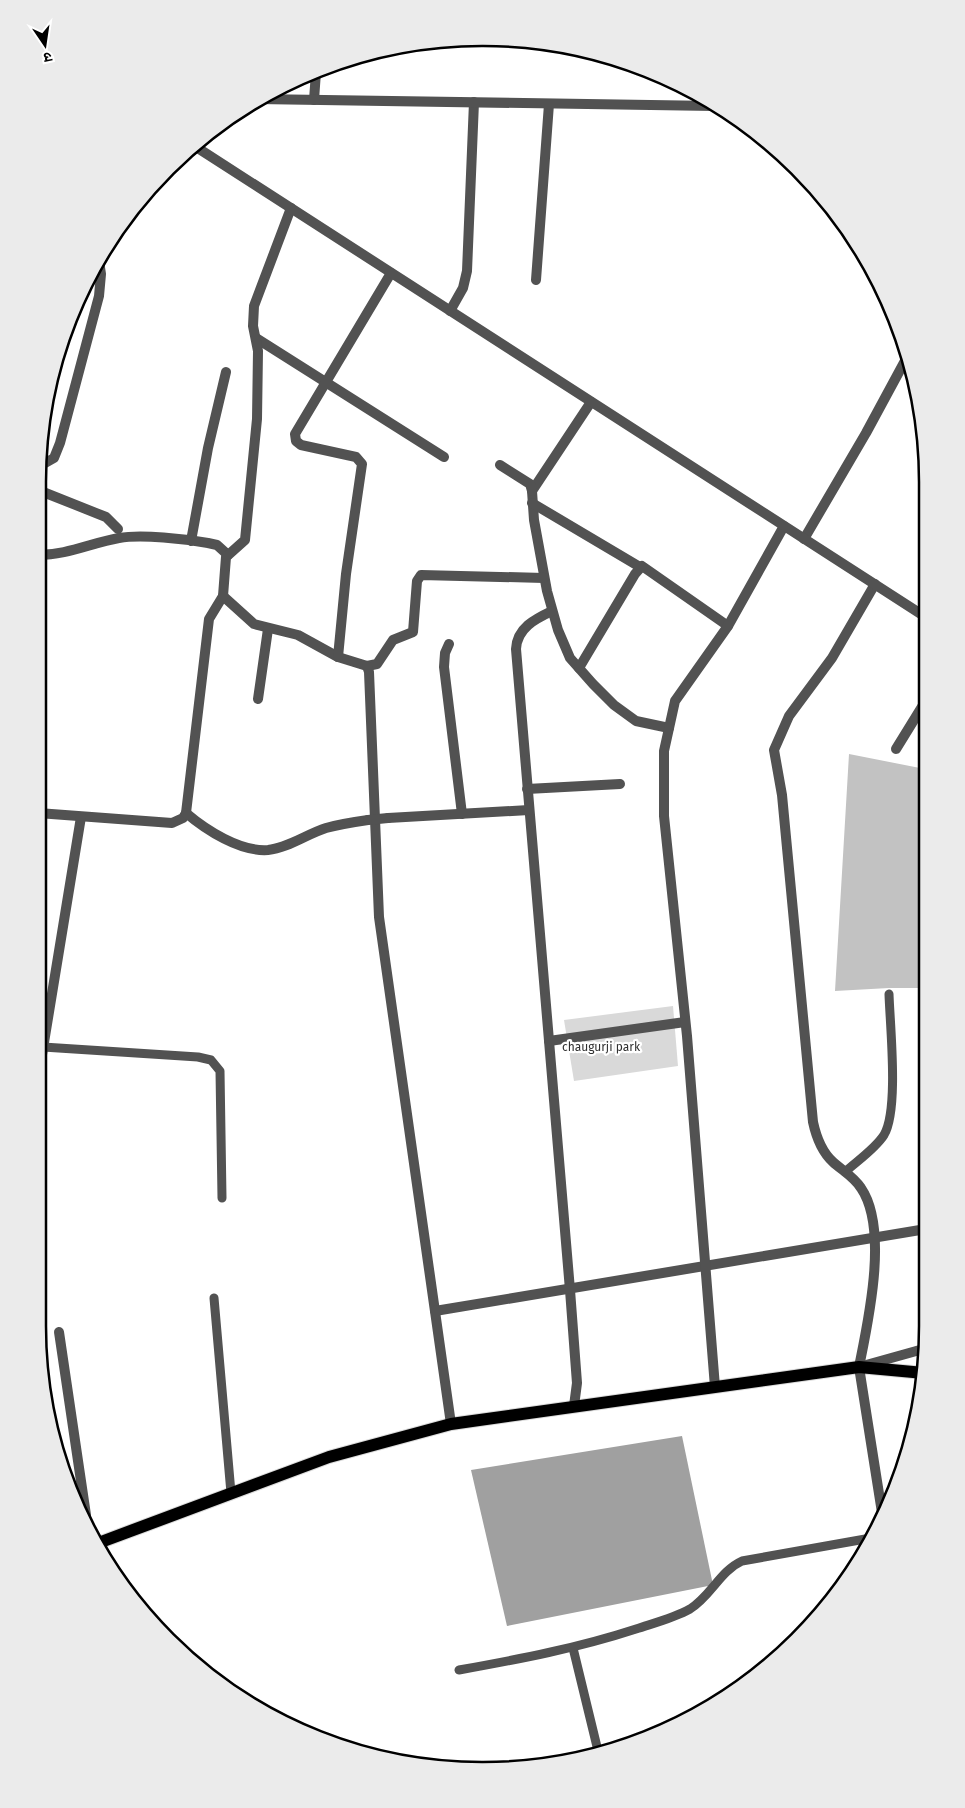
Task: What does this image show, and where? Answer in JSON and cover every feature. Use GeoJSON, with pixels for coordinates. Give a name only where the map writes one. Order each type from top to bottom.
{"type":"FeatureCollection","features":[{"type":"Feature","properties":{"kind":"main road"},"geometry":{"type":"LineString","coordinates":[[103,1541],[328,1457],[451,1424],[859,1367],[916,1372]]}},
{"type":"Feature","properties":{"kind":"street"},"geometry":{"type":"LineString","coordinates":[[314,100],[315,79]]}},
{"type":"Feature","properties":{"kind":"street"},"geometry":{"type":"LineString","coordinates":[[273,100],[702,106]]}},
{"type":"Feature","properties":{"kind":"street"},"geometry":{"type":"LineString","coordinates":[[450,311],[463,288],[467,271],[474,102]]}},
{"type":"Feature","properties":{"kind":"street"},"geometry":{"type":"LineString","coordinates":[[536,280],[549,104]]}},
{"type":"Feature","properties":{"kind":"street"},"geometry":{"type":"LineString","coordinates":[[201,150],[919,613]]}},
{"type":"Feature","properties":{"kind":"street"},"geometry":{"type":"LineString","coordinates":[[46,814],[172,823],[183,818],[186,813],[208,625],[211,614],[223,596],[225,562],[231,552],[242,545],[245,540],[257,419],[258,351],[253,326],[254,306],[291,208]]}},
{"type":"Feature","properties":{"kind":"street"},"geometry":{"type":"LineString","coordinates":[[47,462],[54,458],[60,443],[99,296],[101,272]]}},
{"type":"Feature","properties":{"kind":"street"},"geometry":{"type":"LineString","coordinates":[[338,657],[362,464],[356,457],[301,444],[296,441],[295,434],[391,273]]}},
{"type":"Feature","properties":{"kind":"street"},"geometry":{"type":"LineString","coordinates":[[256,338],[444,457]]}},
{"type":"Feature","properties":{"kind":"street"},"geometry":{"type":"LineString","coordinates":[[804,539],[847,467],[903,365]]}},
{"type":"Feature","properties":{"kind":"street"},"geometry":{"type":"LineString","coordinates":[[191,540],[209,439],[226,372]]}},
{"type":"Feature","properties":{"kind":"street"},"geometry":{"type":"LineString","coordinates":[[532,491],[591,402]]}},
{"type":"Feature","properties":{"kind":"street"},"geometry":{"type":"LineString","coordinates":[[500,465],[530,484],[544,578],[552,611],[570,658],[614,705],[636,720],[669,728]]}},
{"type":"Feature","properties":{"kind":"street"},"geometry":{"type":"LineString","coordinates":[[46,493],[106,517],[118,529]]}},
{"type":"Feature","properties":{"kind":"street"},"geometry":{"type":"LineString","coordinates":[[532,503],[640,567],[645,566],[728,626]]}},
{"type":"Feature","properties":{"kind":"street"},"geometry":{"type":"LineString","coordinates":[[715,1387],[685,1022],[664,816],[664,750],[675,701],[728,626],[784,526]]}},
{"type":"Feature","properties":{"kind":"street"},"geometry":{"type":"LineString","coordinates":[[46,554],[64,553],[120,538],[191,540],[216,545],[231,552]]}},
{"type":"Feature","properties":{"kind":"street"},"geometry":{"type":"LineString","coordinates":[[579,668],[640,567]]}},
{"type":"Feature","properties":{"kind":"street"},"geometry":{"type":"LineString","coordinates":[[223,596],[250,622],[268,629],[298,635],[338,657],[367,666],[377,664],[393,640],[413,632],[417,581],[421,575],[544,578]]}},
{"type":"Feature","properties":{"kind":"street"},"geometry":{"type":"LineString","coordinates":[[875,584],[832,658],[789,716],[774,750],[782,796],[813,1122],[817,1138],[831,1161],[862,1189],[869,1206],[874,1239],[875,1279],[859,1367],[881,1504]]}},
{"type":"Feature","properties":{"kind":"street"},"geometry":{"type":"LineString","coordinates":[[552,611],[532,622],[520,634],[516,642],[570,1290],[577,1383],[574,1406]]}},
{"type":"Feature","properties":{"kind":"street"},"geometry":{"type":"LineString","coordinates":[[258,699],[268,629]]}},
{"type":"Feature","properties":{"kind":"street"},"geometry":{"type":"LineString","coordinates":[[449,644],[445,653],[444,667],[462,814]]}},
{"type":"Feature","properties":{"kind":"street"},"geometry":{"type":"LineString","coordinates":[[367,666],[369,672],[379,917],[451,1424]]}},
{"type":"Feature","properties":{"kind":"street"},"geometry":{"type":"LineString","coordinates":[[896,749],[919,710]]}},
{"type":"Feature","properties":{"kind":"street"},"geometry":{"type":"LineString","coordinates":[[527,789],[620,784]]}},
{"type":"Feature","properties":{"kind":"street"},"geometry":{"type":"LineString","coordinates":[[186,813],[204,828],[221,837],[258,850],[270,850],[326,828],[368,820],[529,810]]}},
{"type":"Feature","properties":{"kind":"street"},"geometry":{"type":"LineString","coordinates":[[46,1012],[81,817]]}},
{"type":"Feature","properties":{"kind":"street"},"geometry":{"type":"LineString","coordinates":[[548,1041],[685,1022]]}},
{"type":"Feature","properties":{"kind":"street"},"geometry":{"type":"LineString","coordinates":[[435,1311],[919,1230]]}},
{"type":"Feature","properties":{"kind":"street"},"geometry":{"type":"LineString","coordinates":[[58,1332],[84,1503]]}},
{"type":"Feature","properties":{"kind":"street"},"geometry":{"type":"LineString","coordinates":[[859,1367],[918,1350]]}},
{"type":"Feature","properties":{"kind":"lane"},"geometry":{"type":"LineString","coordinates":[[845,1172],[880,1141],[889,1123],[892,1060],[889,994]]}},
{"type":"Feature","properties":{"kind":"lane"},"geometry":{"type":"LineString","coordinates":[[46,1046],[198,1057],[211,1060],[220,1071],[222,1089],[222,1198]]}},
{"type":"Feature","properties":{"kind":"lane"},"geometry":{"type":"LineString","coordinates":[[214,1298],[231,1494]]}},
{"type":"Feature","properties":{"kind":"lane"},"geometry":{"type":"LineString","coordinates":[[459,1670],[573,1648],[661,1621],[689,1609],[708,1593],[731,1566],[742,1561],[862,1540]]}},
{"type":"Feature","properties":{"kind":"lane"},"geometry":{"type":"LineString","coordinates":[[573,1648],[597,1746]]}},
{"type":"Feature","properties":{"kind":"green space","name":"chaugurji park"},"geometry":{"type":"Polygon","coordinates":[[[673,1006],[678,1066],[574,1081],[564,1020],[673,1006]]]}},
{"type":"Feature","properties":{"kind":"shaded area"},"geometry":{"type":"Polygon","coordinates":[[[682,1436],[713,1585],[507,1626],[471,1470],[682,1436]]]}},
{"type":"Feature","properties":{"kind":"building"},"geometry":{"type":"Polygon","coordinates":[[[849,754],[919,768],[919,988],[835,991],[849,754]]]}}]}
